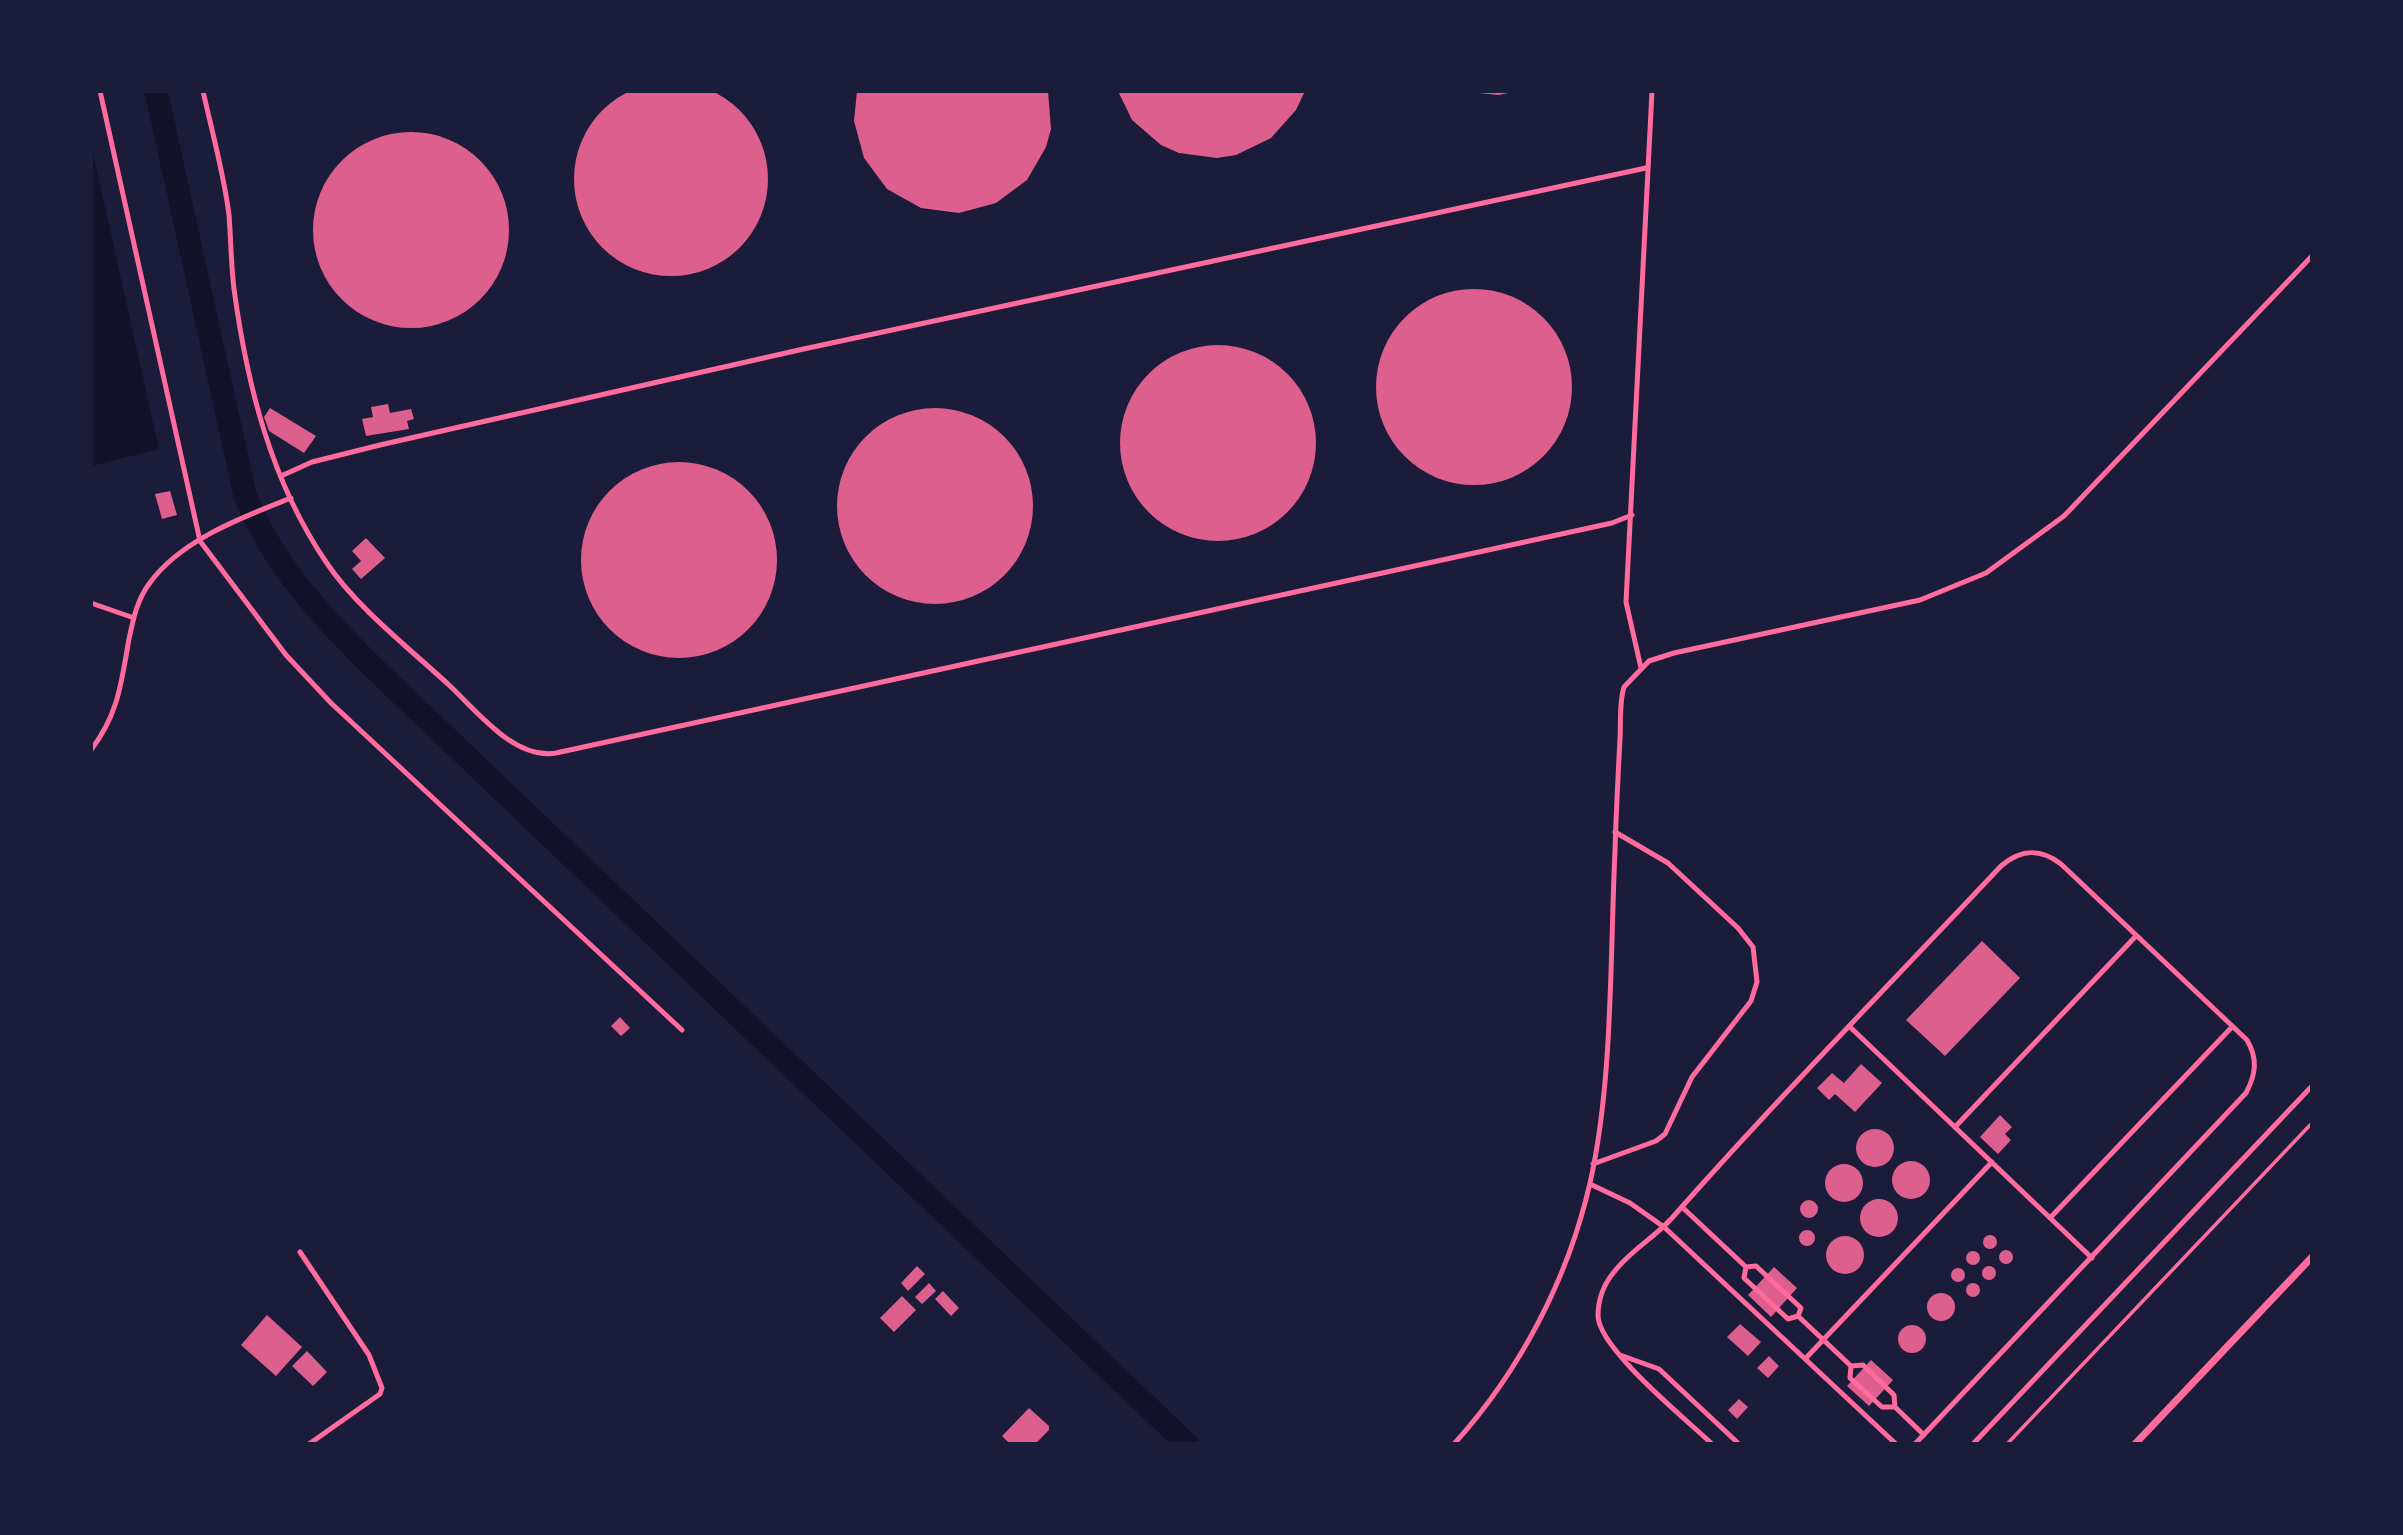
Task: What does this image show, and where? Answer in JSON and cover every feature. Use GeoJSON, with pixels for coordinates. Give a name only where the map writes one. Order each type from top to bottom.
{"type":"FeatureCollection","features":[{"type":"Feature","properties":{"kind":"street"},"geometry":{"type":"LineString","coordinates":[[2134,1444],[2312,1257]]}},
{"type":"Feature","properties":{"kind":"lane"},"geometry":{"type":"LineString","coordinates":[[100,91],[200,541],[286,655],[331,702],[682,1030]]}},
{"type":"Feature","properties":{"kind":"lane"},"geometry":{"type":"LineString","coordinates":[[203,91],[229,213],[234,289],[259,418],[291,498],[326,562],[355,596],[497,730],[520,746],[542,755],[1585,529],[1632,515]]}},
{"type":"Feature","properties":{"kind":"lane"},"geometry":{"type":"LineString","coordinates":[[1641,668],[1626,602],[1652,91]]}},
{"type":"Feature","properties":{"kind":"lane"},"geometry":{"type":"LineString","coordinates":[[281,477],[312,462],[380,445],[799,350],[1646,168]]}},
{"type":"Feature","properties":{"kind":"lane"},"geometry":{"type":"LineString","coordinates":[[1454,1444],[1492,1399],[1538,1323],[1571,1246],[1590,1184],[1606,1038],[1622,693],[1641,668],[1649,662],[1674,653],[1920,600],[1986,573],[2064,516],[2312,256]]}},
{"type":"Feature","properties":{"kind":"lane"},"geometry":{"type":"LineString","coordinates":[[91,750],[115,712],[134,618],[148,585],[160,570],[200,541],[291,498]]}},
{"type":"Feature","properties":{"kind":"lane"},"geometry":{"type":"LineString","coordinates":[[91,603],[134,618]]}},
{"type":"Feature","properties":{"kind":"lane"},"geometry":{"type":"LineString","coordinates":[[1593,1164],[1656,1141],[1665,1134],[1692,1077],[1751,1001],[1757,982],[1753,947],[1738,928],[1668,863],[1615,832]]}},
{"type":"Feature","properties":{"kind":"lane"},"geometry":{"type":"LineString","coordinates":[[1713,1444],[1617,1353],[1601,1332],[1599,1300],[1611,1275],[1632,1251],[1664,1227],[2001,866],[2025,852],[2050,855],[2232,1027],[2253,1052],[2255,1073],[2246,1093],[1915,1444]]}},
{"type":"Feature","properties":{"kind":"lane"},"geometry":{"type":"LineString","coordinates":[[1955,1127],[2136,936]]}},
{"type":"Feature","properties":{"kind":"lane"},"geometry":{"type":"LineString","coordinates":[[1849,1026],[2092,1258]]}},
{"type":"Feature","properties":{"kind":"lane"},"geometry":{"type":"LineString","coordinates":[[2050,1218],[2232,1027]]}},
{"type":"Feature","properties":{"kind":"lane"},"geometry":{"type":"LineString","coordinates":[[1973,1444],[2312,1086]]}},
{"type":"Feature","properties":{"kind":"lane"},"geometry":{"type":"LineString","coordinates":[[1805,1359],[1992,1162]]}},
{"type":"Feature","properties":{"kind":"lane"},"geometry":{"type":"LineString","coordinates":[[1590,1184],[1630,1203],[1664,1227],[1896,1444]]}},
{"type":"Feature","properties":{"kind":"lane"},"geometry":{"type":"LineString","coordinates":[[1682,1207],[1746,1267],[1756,1266],[1801,1308],[1798,1316]]}},
{"type":"Feature","properties":{"kind":"lane"},"geometry":{"type":"LineString","coordinates":[[300,1252],[369,1355],[382,1388],[380,1394],[310,1444]]}},
{"type":"Feature","properties":{"kind":"lane"},"geometry":{"type":"LineString","coordinates":[[1746,1267],[1744,1278],[1788,1319],[1798,1316]]}},
{"type":"Feature","properties":{"kind":"lane"},"geometry":{"type":"LineString","coordinates":[[1798,1316],[1851,1366],[1863,1365],[1894,1395],[1895,1407]]}},
{"type":"Feature","properties":{"kind":"lane"},"geometry":{"type":"LineString","coordinates":[[1617,1353],[1659,1369],[1739,1444]]}},
{"type":"Feature","properties":{"kind":"lane"},"geometry":{"type":"LineString","coordinates":[[1851,1366],[1850,1377],[1858,1385],[1882,1406],[1895,1407],[1924,1435]]}},
{"type":"Feature","properties":{"kind":"path"},"geometry":{"type":"LineString","coordinates":[[2007,1444],[2312,1124]]}},
{"type":"Feature","properties":{"kind":"shaded area"},"geometry":{"type":"Polygon","coordinates":[[[91,145],[159,449],[91,466],[91,145]]]}},
{"type":"Feature","properties":{"kind":"building"},"geometry":{"type":"Polygon","coordinates":[[[671,82],[708,90],[739,111],[760,142],[768,179],[760,216],[739,247],[708,268],[671,276],[634,268],[603,247],[582,216],[574,179],[582,142],[603,111],[634,90],[671,82]]]}},
{"type":"Feature","properties":{"kind":"building"},"geometry":{"type":"Polygon","coordinates":[[[857,91],[1048,91],[1051,129],[1046,147],[1027,180],[996,203],[959,213],[921,208],[887,189],[864,158],[854,121],[857,91]]]}},
{"type":"Feature","properties":{"kind":"building"},"geometry":{"type":"Polygon","coordinates":[[[1118,91],[1305,91],[1296,110],[1271,138],[1236,155],[1217,158],[1179,153],[1161,145],[1132,120],[1118,91]]]}},
{"type":"Feature","properties":{"kind":"building"},"geometry":{"type":"Polygon","coordinates":[[[1468,91],[1517,91],[1499,95],[1468,92],[1468,91]]]}},
{"type":"Feature","properties":{"kind":"building"},"geometry":{"type":"Polygon","coordinates":[[[411,132],[449,139],[466,148],[480,161],[493,175],[502,192],[509,230],[502,268],[493,285],[480,299],[466,312],[449,321],[411,328],[373,321],[356,312],[342,299],[329,285],[320,268],[313,230],[320,192],[329,175],[342,161],[356,148],[373,139],[411,132]]]}},
{"type":"Feature","properties":{"kind":"building"},"geometry":{"type":"Polygon","coordinates":[[[1474,289],[1512,296],[1529,305],[1543,318],[1556,332],[1565,349],[1572,387],[1565,425],[1556,442],[1543,456],[1529,469],[1512,478],[1474,485],[1436,478],[1419,469],[1405,456],[1392,442],[1383,425],[1376,387],[1383,349],[1392,332],[1405,318],[1419,305],[1436,296],[1474,289]]]}},
{"type":"Feature","properties":{"kind":"building"},"geometry":{"type":"Polygon","coordinates":[[[1218,345],[1256,352],[1273,361],[1287,374],[1300,388],[1309,405],[1316,443],[1309,481],[1300,498],[1287,512],[1273,525],[1256,534],[1218,541],[1180,534],[1163,525],[1149,512],[1136,498],[1127,481],[1120,443],[1127,405],[1136,388],[1149,374],[1163,361],[1180,352],[1218,345]]]}},
{"type":"Feature","properties":{"kind":"building"},"geometry":{"type":"Polygon","coordinates":[[[388,404],[390,413],[411,409],[414,419],[407,421],[409,429],[366,436],[362,419],[373,417],[371,407],[388,404]]]}},
{"type":"Feature","properties":{"kind":"building"},"geometry":{"type":"Polygon","coordinates":[[[270,408],[316,436],[304,453],[269,431],[264,417],[270,408]]]}},
{"type":"Feature","properties":{"kind":"building"},"geometry":{"type":"Polygon","coordinates":[[[935,408],[973,415],[990,424],[1004,437],[1017,451],[1026,468],[1033,506],[1026,544],[1017,561],[1004,575],[990,588],[973,597],[935,604],[897,597],[880,588],[866,575],[853,561],[844,544],[837,506],[844,468],[853,451],[866,437],[880,424],[897,415],[935,408]]]}},
{"type":"Feature","properties":{"kind":"building"},"geometry":{"type":"Polygon","coordinates":[[[679,462],[717,469],[734,478],[748,491],[761,505],[770,522],[777,560],[770,598],[761,615],[748,629],[734,642],[717,651],[679,658],[641,651],[624,642],[610,629],[597,615],[588,598],[581,560],[588,522],[597,505],[610,491],[624,478],[641,469],[679,462]]]}},
{"type":"Feature","properties":{"kind":"building"},"geometry":{"type":"Polygon","coordinates":[[[170,491],[177,515],[162,519],[155,494],[170,491]]]}},
{"type":"Feature","properties":{"kind":"building"},"geometry":{"type":"Polygon","coordinates":[[[366,538],[385,558],[361,579],[352,569],[361,561],[352,551],[366,538]]]}},
{"type":"Feature","properties":{"kind":"building"},"geometry":{"type":"Polygon","coordinates":[[[1982,941],[2020,978],[1945,1056],[1906,1020],[1982,941]]]}},
{"type":"Feature","properties":{"kind":"building"},"geometry":{"type":"Polygon","coordinates":[[[620,1017],[630,1028],[621,1036],[611,1026],[620,1017]]]}},
{"type":"Feature","properties":{"kind":"building"},"geometry":{"type":"Polygon","coordinates":[[[1861,1064],[1882,1083],[1855,1112],[1835,1094],[1829,1100],[1817,1088],[1832,1073],[1844,1083],[1861,1064]]]}},
{"type":"Feature","properties":{"kind":"building"},"geometry":{"type":"Polygon","coordinates":[[[2000,1115],[2012,1127],[2005,1134],[2011,1140],[1998,1154],[1980,1137],[2000,1115]]]}},
{"type":"Feature","properties":{"kind":"building"},"geometry":{"type":"Polygon","coordinates":[[[1875,1129],[1889,1134],[1894,1148],[1889,1162],[1875,1167],[1861,1162],[1856,1148],[1861,1134],[1875,1129]]]}},
{"type":"Feature","properties":{"kind":"building"},"geometry":{"type":"Polygon","coordinates":[[[1911,1161],[1924,1167],[1930,1180],[1924,1193],[1911,1199],[1898,1193],[1892,1180],[1898,1167],[1911,1161]]]}},
{"type":"Feature","properties":{"kind":"building"},"geometry":{"type":"Polygon","coordinates":[[[1844,1164],[1857,1170],[1863,1183],[1857,1196],[1844,1202],[1831,1196],[1825,1183],[1831,1170],[1844,1164]]]}},
{"type":"Feature","properties":{"kind":"building"},"geometry":{"type":"Polygon","coordinates":[[[1879,1199],[1892,1205],[1898,1218],[1892,1231],[1879,1237],[1866,1231],[1860,1218],[1866,1205],[1879,1199]]]}},
{"type":"Feature","properties":{"kind":"building"},"geometry":{"type":"Polygon","coordinates":[[[1809,1200],[1815,1203],[1818,1209],[1815,1215],[1809,1218],[1803,1215],[1800,1209],[1803,1203],[1809,1200]]]}},
{"type":"Feature","properties":{"kind":"building"},"geometry":{"type":"Polygon","coordinates":[[[1807,1230],[1815,1238],[1807,1246],[1799,1238],[1807,1230]]]}},
{"type":"Feature","properties":{"kind":"building"},"geometry":{"type":"Polygon","coordinates":[[[1990,1235],[1995,1237],[1995,1247],[1990,1249],[1985,1247],[1983,1242],[1985,1237],[1990,1235]]]}},
{"type":"Feature","properties":{"kind":"building"},"geometry":{"type":"Polygon","coordinates":[[[1845,1236],[1858,1242],[1864,1255],[1858,1268],[1845,1274],[1832,1268],[1826,1255],[1832,1242],[1845,1236]]]}},
{"type":"Feature","properties":{"kind":"building"},"geometry":{"type":"Polygon","coordinates":[[[2006,1250],[2011,1252],[2011,1262],[2006,1264],[2001,1262],[1999,1257],[2001,1252],[2006,1250]]]}},
{"type":"Feature","properties":{"kind":"building"},"geometry":{"type":"Polygon","coordinates":[[[1973,1251],[1978,1253],[1978,1263],[1973,1265],[1968,1263],[1966,1258],[1968,1253],[1973,1251]]]}},
{"type":"Feature","properties":{"kind":"building"},"geometry":{"type":"Polygon","coordinates":[[[917,1266],[925,1274],[908,1291],[901,1283],[917,1266]]]}},
{"type":"Feature","properties":{"kind":"building"},"geometry":{"type":"Polygon","coordinates":[[[1989,1266],[1994,1268],[1994,1278],[1989,1280],[1984,1278],[1982,1273],[1984,1268],[1989,1266]]]}},
{"type":"Feature","properties":{"kind":"building"},"geometry":{"type":"Polygon","coordinates":[[[1774,1267],[1797,1288],[1771,1317],[1748,1295],[1774,1267]]]}},
{"type":"Feature","properties":{"kind":"building"},"geometry":{"type":"Polygon","coordinates":[[[1958,1268],[1963,1270],[1963,1280],[1958,1282],[1953,1280],[1951,1275],[1953,1270],[1958,1268]]]}},
{"type":"Feature","properties":{"kind":"building"},"geometry":{"type":"Polygon","coordinates":[[[929,1283],[936,1291],[922,1304],[915,1297],[929,1283]]]}},
{"type":"Feature","properties":{"kind":"building"},"geometry":{"type":"Polygon","coordinates":[[[1973,1283],[1978,1285],[1978,1295],[1973,1297],[1968,1295],[1966,1290],[1968,1285],[1973,1283]]]}},
{"type":"Feature","properties":{"kind":"building"},"geometry":{"type":"Polygon","coordinates":[[[943,1291],[959,1308],[951,1316],[935,1299],[943,1291]]]}},
{"type":"Feature","properties":{"kind":"building"},"geometry":{"type":"Polygon","coordinates":[[[1941,1293],[1951,1297],[1955,1307],[1951,1317],[1941,1321],[1931,1317],[1927,1307],[1931,1297],[1941,1293]]]}},
{"type":"Feature","properties":{"kind":"building"},"geometry":{"type":"Polygon","coordinates":[[[902,1296],[916,1310],[894,1332],[880,1318],[902,1296]]]}},
{"type":"Feature","properties":{"kind":"building"},"geometry":{"type":"Polygon","coordinates":[[[267,1315],[302,1347],[276,1376],[241,1345],[267,1315]]]}},
{"type":"Feature","properties":{"kind":"building"},"geometry":{"type":"Polygon","coordinates":[[[1740,1324],[1761,1342],[1748,1356],[1727,1337],[1740,1324]]]}},
{"type":"Feature","properties":{"kind":"building"},"geometry":{"type":"Polygon","coordinates":[[[1912,1325],[1922,1329],[1926,1339],[1922,1349],[1912,1353],[1902,1349],[1898,1339],[1902,1329],[1912,1325]]]}},
{"type":"Feature","properties":{"kind":"building"},"geometry":{"type":"Polygon","coordinates":[[[307,1351],[327,1372],[313,1386],[292,1366],[307,1351]]]}},
{"type":"Feature","properties":{"kind":"building"},"geometry":{"type":"Polygon","coordinates":[[[1769,1356],[1779,1366],[1768,1378],[1757,1368],[1769,1356]]]}},
{"type":"Feature","properties":{"kind":"building"},"geometry":{"type":"Polygon","coordinates":[[[1871,1360],[1893,1380],[1869,1406],[1847,1386],[1871,1360]]]}},
{"type":"Feature","properties":{"kind":"building"},"geometry":{"type":"Polygon","coordinates":[[[1739,1399],[1748,1407],[1737,1419],[1728,1410],[1739,1399]]]}},
{"type":"Feature","properties":{"kind":"building"},"geometry":{"type":"Polygon","coordinates":[[[1029,1408],[1049,1426],[1049,1430],[1035,1444],[1010,1444],[1002,1436],[1029,1408]]]}},
{"type":"Feature","properties":{"kind":"waterway"},"geometry":{"type":"LineString","coordinates":[[156,91],[245,495],[270,545],[285,568],[338,632],[378,672],[1187,1444]]}}]}
